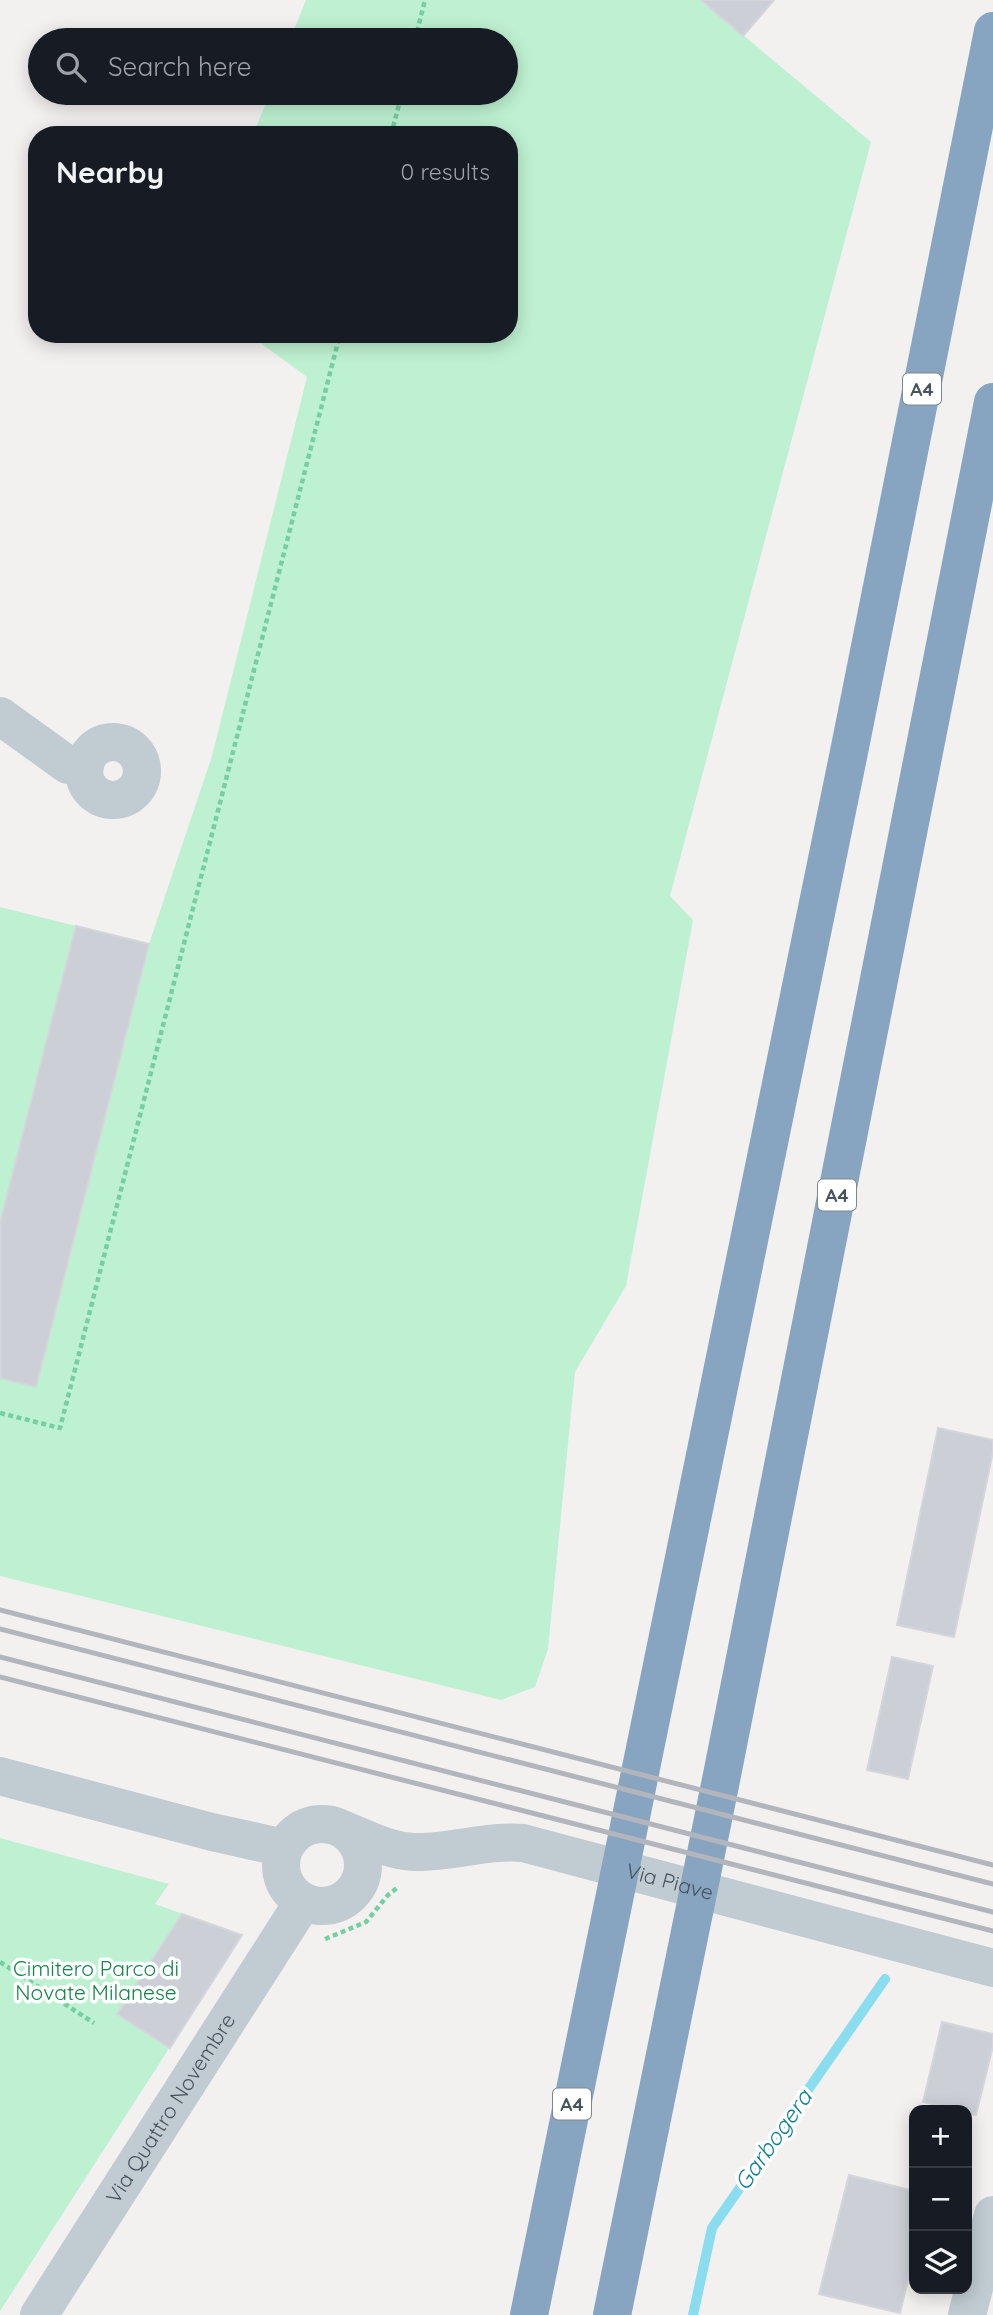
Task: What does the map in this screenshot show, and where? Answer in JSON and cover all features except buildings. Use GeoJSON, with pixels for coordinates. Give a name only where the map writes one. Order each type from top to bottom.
{"type":"FeatureCollection","features":[{"type":"Feature","properties":{"kind":"highway","name":"A4"},"geometry":{"type":"LineString","coordinates":[[529,2315],[853,733],[993,31]]}},
{"type":"Feature","properties":{"kind":"highway","name":"A4"},"geometry":{"type":"LineString","coordinates":[[612,2315],[695,1913],[993,402]]}},
{"type":"Feature","properties":{"kind":"street"},"geometry":{"type":"LineString","coordinates":[[0,716],[68,765],[85,766]]}},
{"type":"Feature","properties":{"kind":"street"},"geometry":{"type":"LineString","coordinates":[[0,1776],[212,1832],[284,1848]]}},
{"type":"Feature","properties":{"kind":"street"},"geometry":{"type":"LineString","coordinates":[[323,1823],[347,1830],[362,1852],[364,1865],[354,1892],[344,1900],[330,1905],[316,1906],[303,1902],[285,1884],[281,1872],[284,1848],[300,1830],[311,1824],[323,1823]]}},
{"type":"Feature","properties":{"kind":"street","name":"Via Piave"},"geometry":{"type":"LineString","coordinates":[[347,1830],[383,1846],[415,1852],[490,1842],[523,1843],[993,1968]]}},
{"type":"Feature","properties":{"kind":"street","name":"Via Quattro Novembre"},"geometry":{"type":"LineString","coordinates":[[39,2315],[303,1902]]}},
{"type":"Feature","properties":{"kind":"street"},"geometry":{"type":"LineString","coordinates":[[967,2315],[993,2215]]}},
{"type":"Feature","properties":{"kind":"path"},"geometry":{"type":"LineString","coordinates":[[418,28],[425,0]]}},
{"type":"Feature","properties":{"kind":"path"},"geometry":{"type":"LineString","coordinates":[[393,126],[399,105]]}},
{"type":"Feature","properties":{"kind":"path"},"geometry":{"type":"LineString","coordinates":[[0,1413],[60,1428],[338,343]]}},
{"type":"Feature","properties":{"kind":"path"},"geometry":{"type":"LineString","coordinates":[[0,1962],[94,2023]]}},
{"type":"Feature","properties":{"kind":"green space"},"geometry":{"type":"Polygon","coordinates":[[[306,0],[701,0],[871,142],[670,896],[693,920],[626,1286],[575,1372],[548,1649],[535,1687],[501,1700],[0,1576],[0,1378],[36,1387],[149,944],[212,756],[307,377],[260,343],[518,343],[518,126],[257,126],[265,105],[518,105],[518,28],[295,28],[306,0]]]}},
{"type":"Feature","properties":{"kind":"green space"},"geometry":{"type":"Polygon","coordinates":[[[0,907],[76,926],[0,1223],[0,907]]]}},
{"type":"Feature","properties":{"kind":"green space","name":"Cimitero Parco di Novate Milanese"},"geometry":{"type":"Polygon","coordinates":[[[0,1838],[169,1884],[155,1904],[242,1935],[0,2311],[0,1838]]]}},
{"type":"Feature","properties":{"kind":"waterway","name":"Garbogera"},"geometry":{"type":"LineString","coordinates":[[693,2315],[712,2228],[885,1979]]}},
{"type":"Feature","properties":{"kind":"railway"},"geometry":{"type":"LineString","coordinates":[[0,1610],[993,1865]]}},
{"type":"Feature","properties":{"kind":"railway"},"geometry":{"type":"LineString","coordinates":[[0,1629],[993,1884]]}},
{"type":"Feature","properties":{"kind":"railway"},"geometry":{"type":"LineString","coordinates":[[0,1657],[993,1912]]}},
{"type":"Feature","properties":{"kind":"railway"},"geometry":{"type":"LineString","coordinates":[[0,1677],[993,1931]]}}]}
